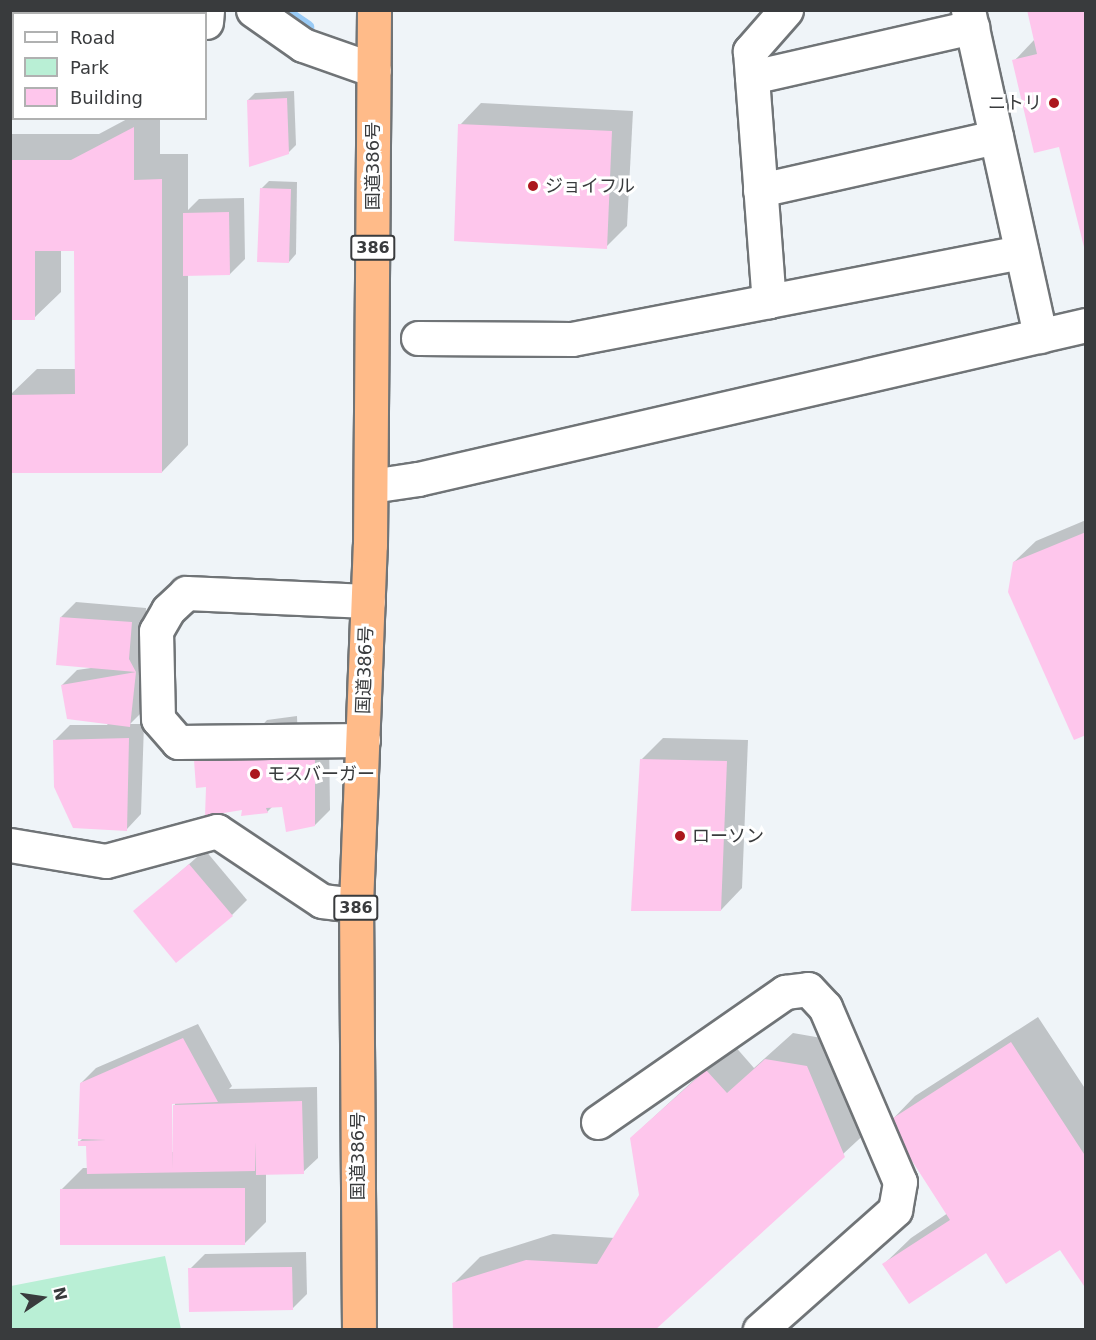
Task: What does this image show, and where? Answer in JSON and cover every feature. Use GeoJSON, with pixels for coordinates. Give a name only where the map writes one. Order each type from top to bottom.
{"type":"FeatureCollection","features":[{"type":"Feature","properties":{"kind":"highway","name":"国道386号"},"geometry":{"type":"LineString","coordinates":[[359,1329],[356,905],[371,486],[374,10]]}},
{"type":"Feature","properties":{"kind":"street"},"geometry":{"type":"LineString","coordinates":[[253,10],[303,45],[374,70]]}},
{"type":"Feature","properties":{"kind":"street"},"geometry":{"type":"LineString","coordinates":[[769,301],[750,51],[786,10]]}},
{"type":"Feature","properties":{"kind":"street"},"geometry":{"type":"LineString","coordinates":[[752,77],[970,19],[1040,336]]}},
{"type":"Feature","properties":{"kind":"street"},"geometry":{"type":"LineString","coordinates":[[760,190],[996,137]]}},
{"type":"Feature","properties":{"kind":"street"},"geometry":{"type":"LineString","coordinates":[[418,338],[572,339],[1021,252]]}},
{"type":"Feature","properties":{"kind":"street"},"geometry":{"type":"LineString","coordinates":[[371,486],[418,479],[1086,325]]}},
{"type":"Feature","properties":{"kind":"street"},"geometry":{"type":"LineString","coordinates":[[363,740],[178,742],[158,719],[156,631],[168,610],[186,593],[368,601]]}},
{"type":"Feature","properties":{"kind":"street"},"geometry":{"type":"LineString","coordinates":[[10,845],[106,861],[217,831],[322,900],[356,905]]}},
{"type":"Feature","properties":{"kind":"street"},"geometry":{"type":"LineString","coordinates":[[598,1122],[785,992],[808,989],[825,1007],[900,1182],[895,1210],[760,1329]]}},
{"type":"Feature","properties":{"kind":"green space"},"geometry":{"type":"Polygon","coordinates":[[[165,1256],[181,1329],[11,1329],[11,1286],[165,1256]]]}},
{"type":"Feature","properties":{"kind":"building","name":"ニトリ"},"geometry":{"type":"Polygon","coordinates":[[[1027,10],[1086,10],[1086,255],[1059,147],[1034,153],[1012,60],[1037,54],[1027,10]]]}},
{"type":"Feature","properties":{"kind":"building"},"geometry":{"type":"Polygon","coordinates":[[[12,66],[12,110],[10,110],[10,67],[12,66]]]}},
{"type":"Feature","properties":{"kind":"building"},"geometry":{"type":"Polygon","coordinates":[[[287,98],[289,154],[249,167],[247,100],[287,98]]]}},
{"type":"Feature","properties":{"kind":"building","name":"ジョイフル"},"geometry":{"type":"Polygon","coordinates":[[[458,124],[612,131],[607,249],[454,241],[458,124]]]}},
{"type":"Feature","properties":{"kind":"building"},"geometry":{"type":"Polygon","coordinates":[[[134,127],[134,180],[162,179],[162,473],[10,473],[10,395],[75,394],[74,251],[35,251],[35,320],[10,320],[10,160],[71,160],[134,127]]]}},
{"type":"Feature","properties":{"kind":"building"},"geometry":{"type":"Polygon","coordinates":[[[260,188],[291,189],[289,263],[257,262],[260,188]]]}},
{"type":"Feature","properties":{"kind":"building"},"geometry":{"type":"Polygon","coordinates":[[[229,212],[230,275],[183,276],[183,213],[229,212]]]}},
{"type":"Feature","properties":{"kind":"building"},"geometry":{"type":"Polygon","coordinates":[[[1086,532],[1086,735],[1074,740],[1008,592],[1013,562],[1086,532]]]}},
{"type":"Feature","properties":{"kind":"building"},"geometry":{"type":"Polygon","coordinates":[[[60,617],[132,622],[129,659],[136,672],[56,665],[60,617]]]}},
{"type":"Feature","properties":{"kind":"building"},"geometry":{"type":"Polygon","coordinates":[[[136,672],[130,727],[67,719],[61,685],[136,672]]]}},
{"type":"Feature","properties":{"kind":"building"},"geometry":{"type":"Polygon","coordinates":[[[129,738],[127,831],[73,828],[54,787],[53,740],[129,738]]]}},
{"type":"Feature","properties":{"kind":"building","name":"モスバーガー"},"geometry":{"type":"Polygon","coordinates":[[[315,751],[315,826],[286,832],[282,807],[266,808],[268,813],[241,816],[242,810],[205,816],[206,787],[196,788],[194,760],[315,751]]]}},
{"type":"Feature","properties":{"kind":"building","name":"ローソン"},"geometry":{"type":"Polygon","coordinates":[[[640,759],[727,761],[721,911],[631,911],[640,759]]]}},
{"type":"Feature","properties":{"kind":"building"},"geometry":{"type":"Polygon","coordinates":[[[189,864],[233,916],[176,963],[133,911],[189,864]]]}},
{"type":"Feature","properties":{"kind":"building"},"geometry":{"type":"Polygon","coordinates":[[[183,1038],[218,1102],[172,1104],[173,1170],[173,1105],[302,1101],[304,1174],[256,1175],[256,1142],[255,1171],[87,1174],[86,1146],[78,1146],[78,1141],[106,1140],[78,1139],[80,1083],[183,1038]]]}},
{"type":"Feature","properties":{"kind":"building"},"geometry":{"type":"Polygon","coordinates":[[[1011,1042],[1086,1157],[1086,1289],[1060,1250],[1006,1284],[986,1253],[909,1304],[882,1264],[950,1220],[887,1122],[1011,1042]]]}},
{"type":"Feature","properties":{"kind":"building"},"geometry":{"type":"Polygon","coordinates":[[[765,1059],[807,1066],[845,1157],[655,1330],[453,1330],[452,1283],[526,1260],[597,1264],[639,1195],[630,1138],[706,1070],[727,1093],[765,1059]]]}},
{"type":"Feature","properties":{"kind":"building"},"geometry":{"type":"Polygon","coordinates":[[[245,1188],[245,1245],[60,1245],[60,1189],[245,1188]]]}},
{"type":"Feature","properties":{"kind":"building"},"geometry":{"type":"Polygon","coordinates":[[[292,1267],[293,1310],[189,1312],[188,1268],[292,1267]]]}},
{"type":"Feature","properties":{"kind":"waterway"},"geometry":{"type":"LineString","coordinates":[[284,12],[306,27]]}},
{"type":"Feature","properties":{"kind":"place","name":"ニトリ"},"geometry":{"type":"Point","coordinates":[1054,103]}},
{"type":"Feature","properties":{"kind":"place","name":"ジョイフル"},"geometry":{"type":"Point","coordinates":[533,186]}},
{"type":"Feature","properties":{"kind":"place","name":"モスバーガー"},"geometry":{"type":"Point","coordinates":[255,774]}},
{"type":"Feature","properties":{"kind":"place","name":"ローソン"},"geometry":{"type":"Point","coordinates":[680,836]}}]}
